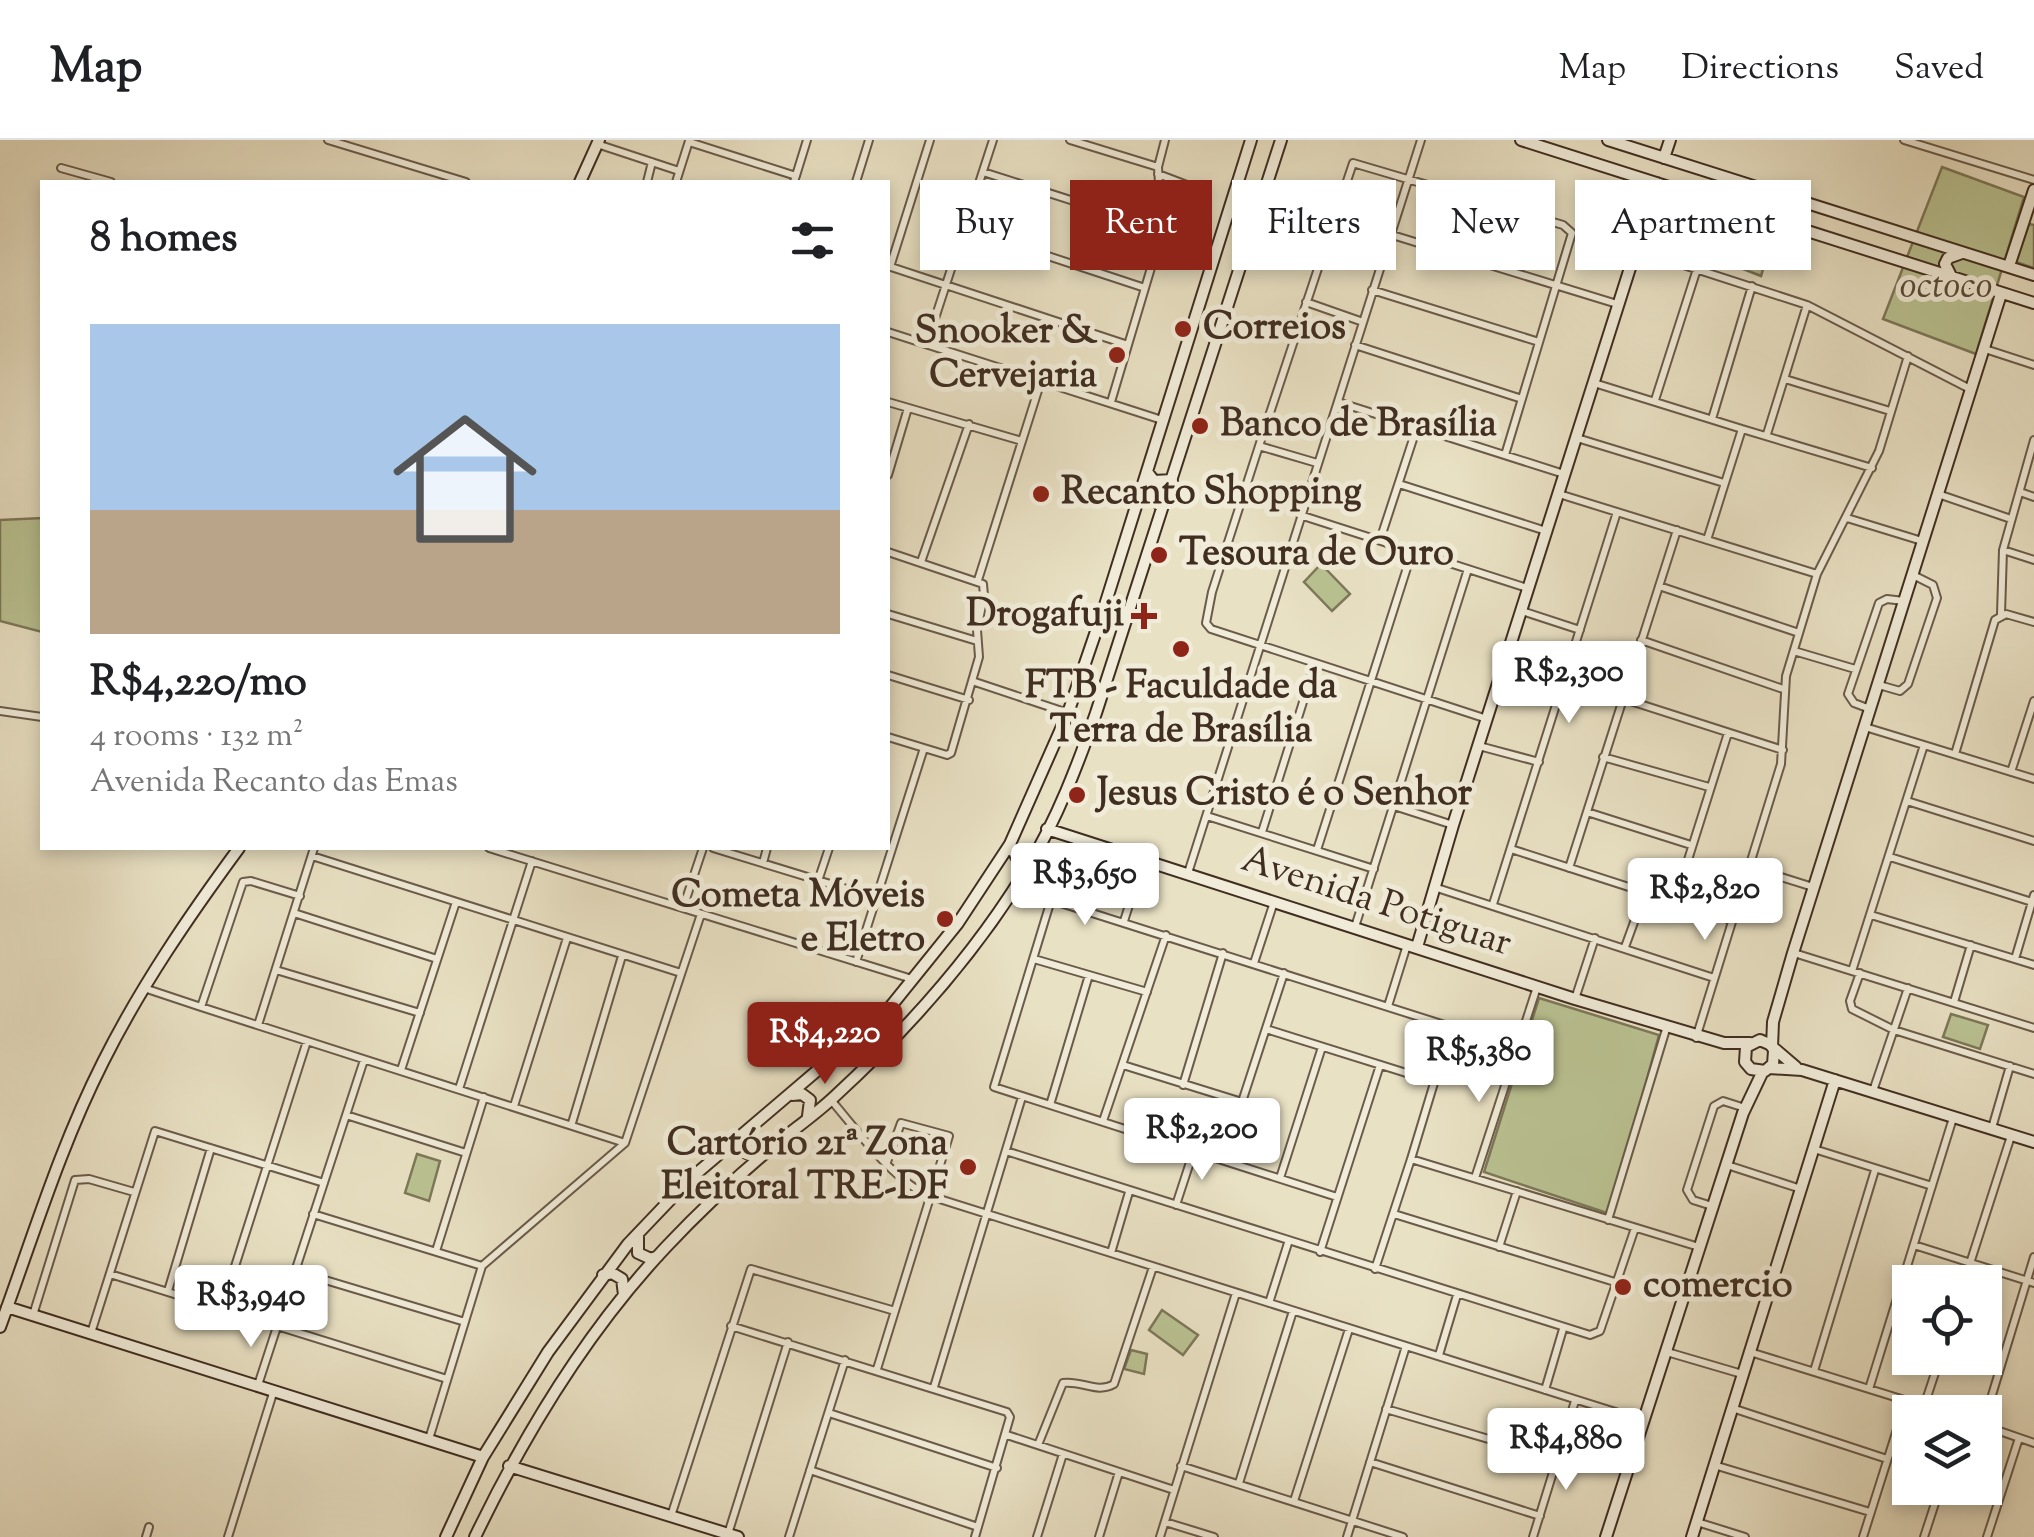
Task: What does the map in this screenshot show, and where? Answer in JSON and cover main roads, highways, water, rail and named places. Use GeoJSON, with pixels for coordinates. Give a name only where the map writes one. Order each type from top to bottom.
{"type":"FeatureCollection","features":[{"type":"Feature","properties":{"kind":"place","name":"Correios"},"geometry":{"type":"Point","coordinates":[1183,329]}},
{"type":"Feature","properties":{"kind":"place","name":"Snooker & Cervejaria"},"geometry":{"type":"Point","coordinates":[1117,355]}},
{"type":"Feature","properties":{"kind":"place","name":"Banco de Brasília"},"geometry":{"type":"Point","coordinates":[1200,426]}},
{"type":"Feature","properties":{"kind":"place","name":"Recanto Shopping"},"geometry":{"type":"Point","coordinates":[1041,494]}},
{"type":"Feature","properties":{"kind":"place","name":"Tesoura de Ouro"},"geometry":{"type":"Point","coordinates":[1159,555]}},
{"type":"Feature","properties":{"kind":"place","name":"Drogafuji"},"geometry":{"type":"Point","coordinates":[1144,616]}},
{"type":"Feature","properties":{"kind":"place","name":"FTB - Faculdade da Terra de Brasília"},"geometry":{"type":"Point","coordinates":[1181,649]}},
{"type":"Feature","properties":{"kind":"place","name":"Jesus Cristo é o Senhor"},"geometry":{"type":"Point","coordinates":[1077,795]}},
{"type":"Feature","properties":{"kind":"place","name":"Cometa Móveis e Eletro"},"geometry":{"type":"Point","coordinates":[945,919]}},
{"type":"Feature","properties":{"kind":"place","name":"Cartório 21ª Zona Eleitoral TRE-DF"},"geometry":{"type":"Point","coordinates":[968,1167]}},
{"type":"Feature","properties":{"kind":"place","name":"comercio"},"geometry":{"type":"Point","coordinates":[1623,1287]}},
{"type":"Feature","properties":{"kind":"park label","name":"octoco"},"geometry":{"type":"Point","coordinates":[1946,288]}}]}
